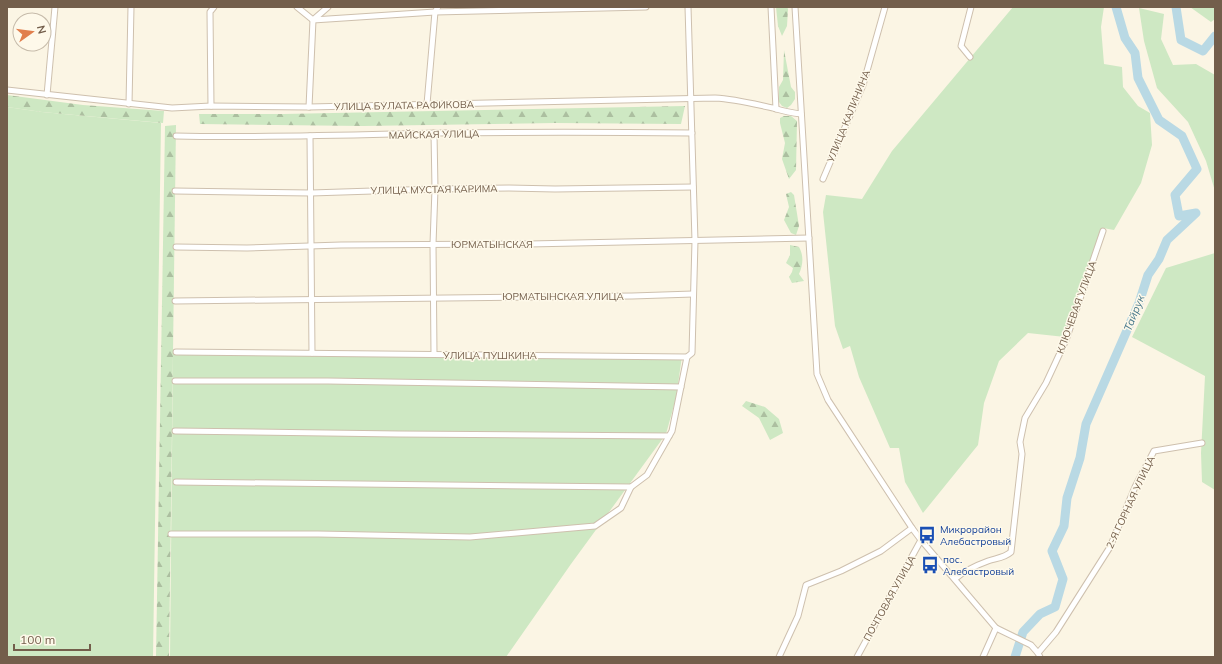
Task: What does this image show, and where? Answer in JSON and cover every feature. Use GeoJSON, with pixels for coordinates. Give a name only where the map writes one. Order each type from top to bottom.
{"type":"FeatureCollection","features":[{"type":"Feature","properties":{"kind":"street"},"geometry":{"type":"LineString","coordinates":[[47,95],[55,7]]}},
{"type":"Feature","properties":{"kind":"street"},"geometry":{"type":"LineString","coordinates":[[129,104],[131,7]]}},
{"type":"Feature","properties":{"kind":"street"},"geometry":{"type":"LineString","coordinates":[[211,106],[210,12],[214,7]]}},
{"type":"Feature","properties":{"kind":"street"},"geometry":{"type":"LineString","coordinates":[[297,7],[313,20],[437,9],[646,7]]}},
{"type":"Feature","properties":{"kind":"street"},"geometry":{"type":"LineString","coordinates":[[309,107],[313,20],[328,7]]}},
{"type":"Feature","properties":{"kind":"street"},"geometry":{"type":"LineString","coordinates":[[171,534],[318,534],[470,537],[595,526],[621,508],[631,487],[647,475],[672,432],[687,357],[692,352],[695,241],[688,7]]}},
{"type":"Feature","properties":{"kind":"street"},"geometry":{"type":"LineString","coordinates":[[771,7],[776,109]]}},
{"type":"Feature","properties":{"kind":"street"},"geometry":{"type":"LineString","coordinates":[[795,7],[817,374],[828,400],[921,540],[996,628],[1031,645],[1039,655]]}},
{"type":"Feature","properties":{"kind":"street","name":"УЛИЦА КАЛИНИНА"},"geometry":{"type":"LineString","coordinates":[[823,179],[863,85],[885,7]]}},
{"type":"Feature","properties":{"kind":"street"},"geometry":{"type":"LineString","coordinates":[[970,57],[961,46],[971,7]]}},
{"type":"Feature","properties":{"kind":"street"},"geometry":{"type":"LineString","coordinates":[[427,104],[437,9]]}},
{"type":"Feature","properties":{"kind":"street","name":"УЛИЦА БУЛАТА РАФИКОВА"},"geometry":{"type":"LineString","coordinates":[[7,90],[172,108],[211,106],[309,107],[691,98],[730,99],[776,109],[787,113],[801,114]]}},
{"type":"Feature","properties":{"kind":"street"},"geometry":{"type":"LineString","coordinates":[[434,133],[434,354]]}},
{"type":"Feature","properties":{"kind":"street","name":"МАЙСКАЯ УЛИЦА"},"geometry":{"type":"LineString","coordinates":[[176,136],[310,136],[434,133],[692,133]]}},
{"type":"Feature","properties":{"kind":"street"},"geometry":{"type":"LineString","coordinates":[[310,136],[310,299],[312,353]]}},
{"type":"Feature","properties":{"kind":"street","name":"УЛИЦА МУСТАЯ КАРИМА"},"geometry":{"type":"LineString","coordinates":[[175,191],[311,193],[435,189],[693,187]]}},
{"type":"Feature","properties":{"kind":"street","name":"КЛЮЧЕВАЯ УЛИЦА"},"geometry":{"type":"LineString","coordinates":[[955,579],[961,574],[988,561],[1005,557],[1011,552],[1022,454],[1020,442],[1025,418],[1046,383],[1066,340],[1103,231]]}},
{"type":"Feature","properties":{"kind":"street","name":"ЮРМАТЫНСКАЯ"},"geometry":{"type":"LineString","coordinates":[[176,247],[247,248],[310,245],[521,244],[809,238]]}},
{"type":"Feature","properties":{"kind":"street","name":"ЮРМАТЫНСКАЯ УЛИЦА"},"geometry":{"type":"LineString","coordinates":[[175,301],[693,294]]}},
{"type":"Feature","properties":{"kind":"street","name":"УЛИЦА ПУШКИНА"},"geometry":{"type":"LineString","coordinates":[[176,352],[687,357]]}},
{"type":"Feature","properties":{"kind":"street"},"geometry":{"type":"LineString","coordinates":[[176,381],[320,381],[681,387]]}},
{"type":"Feature","properties":{"kind":"street"},"geometry":{"type":"LineString","coordinates":[[175,431],[669,436]]}},
{"type":"Feature","properties":{"kind":"street","name":"2-Я ГОРНАЯ УЛИЦА"},"geometry":{"type":"LineString","coordinates":[[1039,655],[1056,632],[1110,547],[1135,487],[1154,451],[1202,443]]}},
{"type":"Feature","properties":{"kind":"street"},"geometry":{"type":"LineString","coordinates":[[176,482],[572,485],[631,487]]}},
{"type":"Feature","properties":{"kind":"street"},"geometry":{"type":"LineString","coordinates":[[778,657],[798,616],[806,585],[881,551],[912,528]]}},
{"type":"Feature","properties":{"kind":"street","name":"ПОЧТОВАЯ УЛИЦА"},"geometry":{"type":"LineString","coordinates":[[857,657],[921,540]]}},
{"type":"Feature","properties":{"kind":"street"},"geometry":{"type":"LineString","coordinates":[[983,657],[996,628]]}},
{"type":"Feature","properties":{"kind":"green space"},"geometry":{"type":"Polygon","coordinates":[[[776,7],[787,7],[788,9],[787,26],[782,36],[778,26],[776,7]]]}},
{"type":"Feature","properties":{"kind":"green space"},"geometry":{"type":"Polygon","coordinates":[[[1013,7],[1104,7],[1101,27],[1104,64],[1122,67],[1123,87],[1138,106],[1150,113],[1152,145],[1141,183],[1114,230],[1103,228],[1065,337],[1028,333],[999,361],[984,403],[978,445],[923,513],[905,482],[899,448],[890,448],[859,377],[850,346],[843,349],[835,326],[823,212],[826,195],[862,199],[892,151],[1013,7]]]}},
{"type":"Feature","properties":{"kind":"green space"},"geometry":{"type":"Polygon","coordinates":[[[1190,7],[1215,7],[1215,19],[1211,22],[1190,7]]]}},
{"type":"Feature","properties":{"kind":"green space"},"geometry":{"type":"Polygon","coordinates":[[[1139,8],[1164,14],[1161,39],[1173,65],[1196,64],[1215,75],[1215,191],[1206,161],[1188,122],[1157,88],[1144,41],[1139,8]]]}},
{"type":"Feature","properties":{"kind":"green space"},"geometry":{"type":"Polygon","coordinates":[[[784,50],[791,87],[795,92],[795,99],[787,108],[782,106],[779,102],[779,87],[783,80],[784,50]]]}},
{"type":"Feature","properties":{"kind":"green space"},"geometry":{"type":"Polygon","coordinates":[[[7,95],[83,105],[164,111],[163,123],[42,112],[7,107],[7,95]]]}},
{"type":"Feature","properties":{"kind":"green space"},"geometry":{"type":"Polygon","coordinates":[[[685,106],[681,124],[555,123],[363,126],[200,124],[199,114],[283,114],[685,106]]]}},
{"type":"Feature","properties":{"kind":"green space"},"geometry":{"type":"Polygon","coordinates":[[[7,107],[42,112],[161,123],[153,657],[7,657],[7,107]]]}},
{"type":"Feature","properties":{"kind":"green space"},"geometry":{"type":"Polygon","coordinates":[[[784,116],[791,116],[797,121],[796,170],[789,179],[782,159],[785,143],[780,118],[784,116]]]}},
{"type":"Feature","properties":{"kind":"green space"},"geometry":{"type":"Polygon","coordinates":[[[176,125],[169,657],[156,657],[165,126],[176,125]]]}},
{"type":"Feature","properties":{"kind":"green space"},"geometry":{"type":"Polygon","coordinates":[[[791,192],[794,195],[799,226],[796,235],[791,233],[784,220],[789,207],[786,194],[791,192]]]}},
{"type":"Feature","properties":{"kind":"green space"},"geometry":{"type":"Polygon","coordinates":[[[790,245],[799,247],[801,250],[802,260],[799,274],[804,281],[792,283],[789,277],[793,268],[786,263],[790,255],[790,245]]]}},
{"type":"Feature","properties":{"kind":"green space"},"geometry":{"type":"Polygon","coordinates":[[[1215,253],[1215,490],[1202,482],[1201,453],[1205,376],[1132,337],[1166,268],[1215,253]]]}},
{"type":"Feature","properties":{"kind":"green space"},"geometry":{"type":"Polygon","coordinates":[[[173,353],[682,356],[676,398],[666,434],[571,564],[506,657],[170,657],[173,353]]]}},
{"type":"Feature","properties":{"kind":"green space"},"geometry":{"type":"Polygon","coordinates":[[[746,401],[765,407],[779,419],[783,433],[770,440],[759,418],[742,406],[746,401]]]}},
{"type":"Feature","properties":{"kind":"waterway","name":"Тайрук"},"geometry":{"type":"LineString","coordinates":[[1015,657],[1023,632],[1040,614],[1055,607],[1063,579],[1052,551],[1064,526],[1067,498],[1080,458],[1086,424],[1139,303],[1148,275],[1159,259],[1167,240],[1196,213],[1179,216],[1175,195],[1197,169],[1182,136],[1159,120],[1138,78],[1135,53],[1125,38],[1116,7]]}},
{"type":"Feature","properties":{"kind":"waterway","name":"Тайрук"},"geometry":{"type":"LineString","coordinates":[[1176,7],[1181,40],[1203,51],[1215,36]]}},
{"type":"Feature","properties":{"kind":"place","name":"Микрорайон Алебастровый"},"geometry":{"type":"Point","coordinates":[927,535]}},
{"type":"Feature","properties":{"kind":"place","name":"пос. Алебастровый"},"geometry":{"type":"Point","coordinates":[930,565]}}]}
